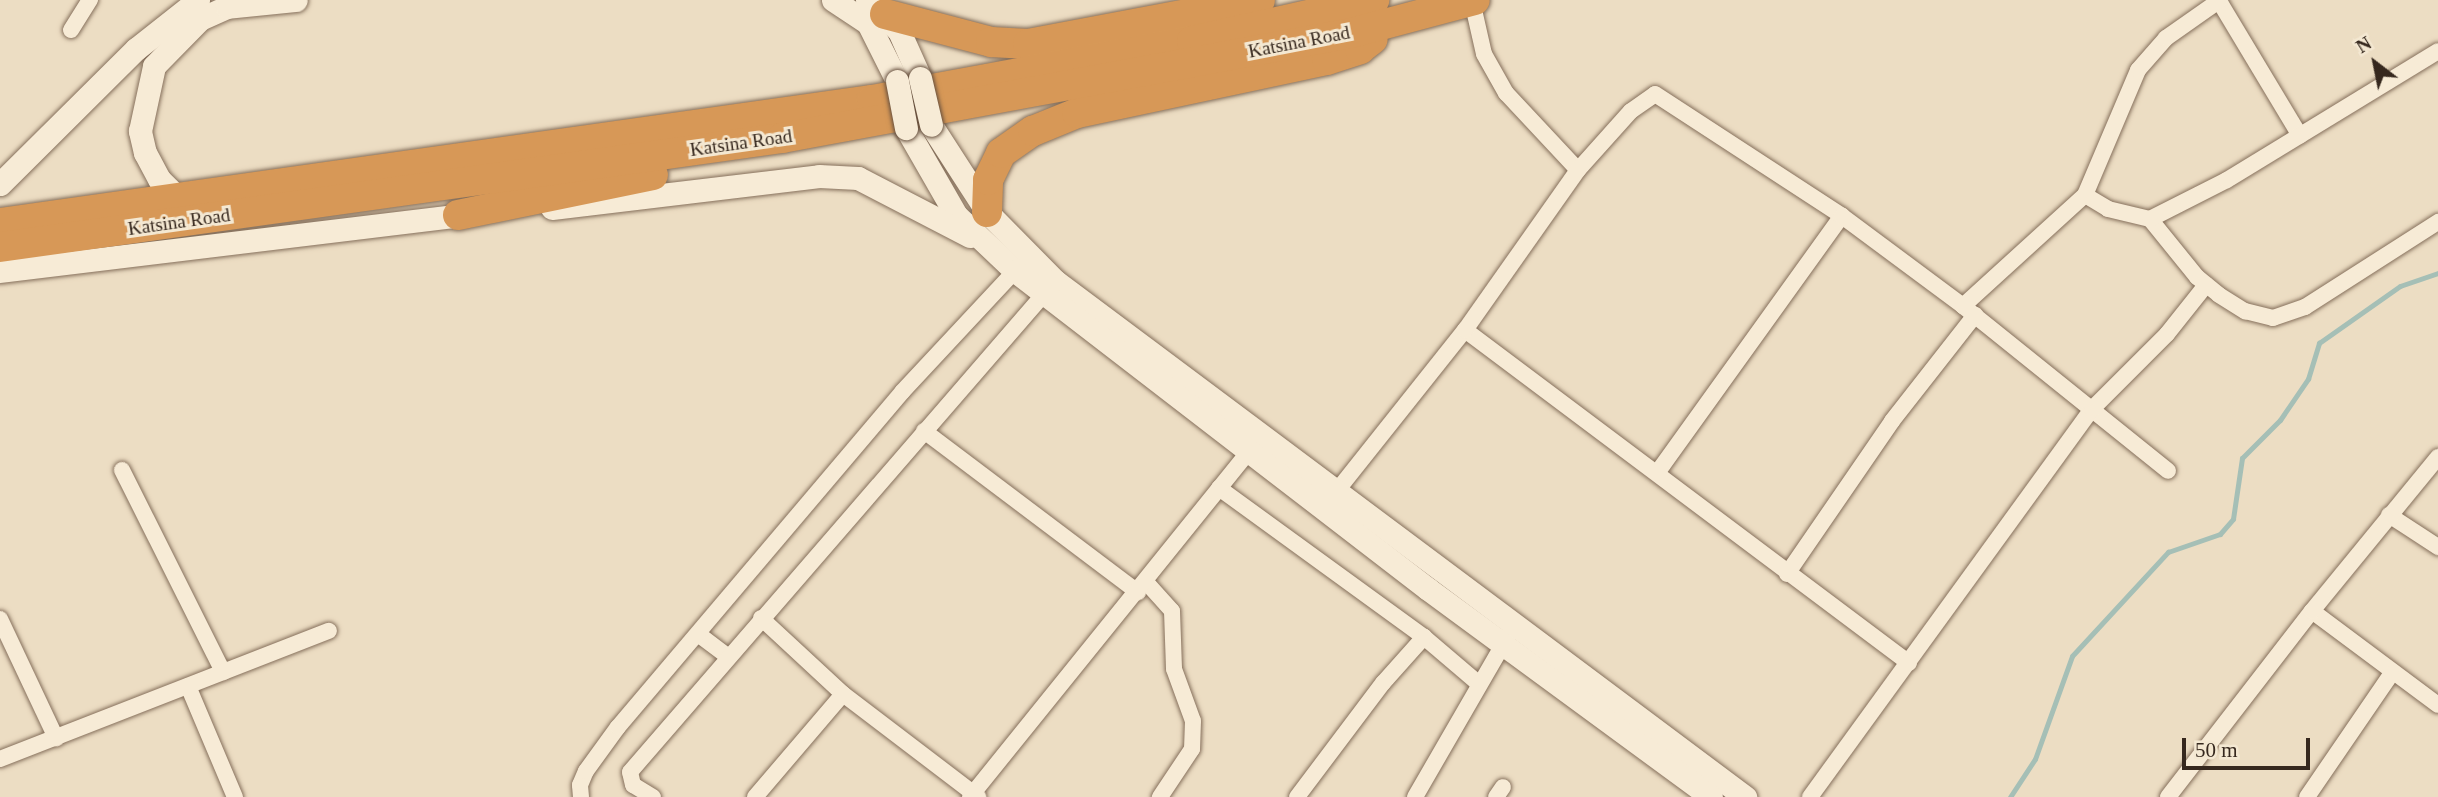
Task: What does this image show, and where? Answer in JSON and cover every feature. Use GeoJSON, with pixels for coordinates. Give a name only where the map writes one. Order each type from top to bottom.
{"type":"FeatureCollection","features":[{"type":"Feature","properties":{"kind":"highway"},"geometry":{"type":"LineString","coordinates":[[876,7],[991,41],[1028,44],[1260,0]]}},
{"type":"Feature","properties":{"kind":"highway","name":"Katsina Road"},"geometry":{"type":"LineString","coordinates":[[0,223],[872,100],[1192,41],[1373,0]]}},
{"type":"Feature","properties":{"kind":"highway","name":"Katsina Road"},"geometry":{"type":"LineString","coordinates":[[0,247],[860,124],[1396,21],[1473,0]]}},
{"type":"Feature","properties":{"kind":"highway"},"geometry":{"type":"LineString","coordinates":[[987,212],[988,180],[1001,153],[1033,131],[1088,110],[1327,60],[1360,49],[1396,21]]}},
{"type":"Feature","properties":{"kind":"highway"},"geometry":{"type":"LineString","coordinates":[[458,215],[666,173],[776,158],[827,143],[860,124]]}},
{"type":"Feature","properties":{"kind":"main road"},"geometry":{"type":"LineString","coordinates":[[0,184],[136,49],[198,0]]}},
{"type":"Feature","properties":{"kind":"main road"},"geometry":{"type":"LineString","coordinates":[[177,197],[159,179],[145,153],[140,131],[154,66],[201,19],[227,7],[296,0]]}},
{"type":"Feature","properties":{"kind":"main road"},"geometry":{"type":"LineString","coordinates":[[833,0],[868,23],[909,80],[931,125],[987,212],[1055,281],[1745,797]]}},
{"type":"Feature","properties":{"kind":"main road"},"geometry":{"type":"LineString","coordinates":[[876,7],[899,31],[909,80],[906,128],[938,188],[982,242],[1044,295],[1502,644],[1712,797]]}},
{"type":"Feature","properties":{"kind":"main road"},"geometry":{"type":"LineString","coordinates":[[0,271],[458,215],[568,207],[819,176],[858,178],[982,242]]}},
{"type":"Feature","properties":{"kind":"street"},"geometry":{"type":"LineString","coordinates":[[71,30],[90,0]]}},
{"type":"Feature","properties":{"kind":"street"},"geometry":{"type":"LineString","coordinates":[[1473,0],[1484,54],[1506,93],[1578,170]]}},
{"type":"Feature","properties":{"kind":"street"},"geometry":{"type":"LineString","coordinates":[[1787,574],[1969,310],[2085,195],[2138,70],[2166,38],[2219,0],[2300,136]]}},
{"type":"Feature","properties":{"kind":"street"},"geometry":{"type":"LineString","coordinates":[[2150,219],[2300,136],[2438,51]]}},
{"type":"Feature","properties":{"kind":"street"},"geometry":{"type":"LineString","coordinates":[[1336,492],[1465,330],[1578,170],[1637,105],[1655,94],[1842,216],[1969,310],[2168,471]]}},
{"type":"Feature","properties":{"kind":"street"},"geometry":{"type":"LineString","coordinates":[[2085,195],[2108,209],[2150,219],[2206,285],[2245,311],[2273,318],[2287,315],[2438,222]]}},
{"type":"Feature","properties":{"kind":"street"},"geometry":{"type":"LineString","coordinates":[[1657,473],[1842,216]]}},
{"type":"Feature","properties":{"kind":"street"},"geometry":{"type":"LineString","coordinates":[[581,797],[586,771],[698,634],[910,383],[1015,271]]}},
{"type":"Feature","properties":{"kind":"street"},"geometry":{"type":"LineString","coordinates":[[1810,797],[2092,409],[2167,334],[2206,285]]}},
{"type":"Feature","properties":{"kind":"street"},"geometry":{"type":"LineString","coordinates":[[653,797],[633,785],[631,772],[761,618],[1044,295]]}},
{"type":"Feature","properties":{"kind":"street"},"geometry":{"type":"LineString","coordinates":[[1465,330],[1909,663]]}},
{"type":"Feature","properties":{"kind":"street"},"geometry":{"type":"LineString","coordinates":[[924,431],[1172,611],[1174,669],[1194,729],[1192,749],[1160,797]]}},
{"type":"Feature","properties":{"kind":"street"},"geometry":{"type":"LineString","coordinates":[[761,618],[843,694],[974,795],[1250,450]]}},
{"type":"Feature","properties":{"kind":"street"},"geometry":{"type":"LineString","coordinates":[[2168,797],[2312,611],[2438,457]]}},
{"type":"Feature","properties":{"kind":"street"},"geometry":{"type":"LineString","coordinates":[[122,470],[223,672]]}},
{"type":"Feature","properties":{"kind":"street"},"geometry":{"type":"LineString","coordinates":[[1219,488],[1424,637],[1479,684]]}},
{"type":"Feature","properties":{"kind":"street"},"geometry":{"type":"LineString","coordinates":[[2389,515],[2438,547]]}},
{"type":"Feature","properties":{"kind":"street"},"geometry":{"type":"LineString","coordinates":[[2312,611],[2438,705]]}},
{"type":"Feature","properties":{"kind":"street"},"geometry":{"type":"LineString","coordinates":[[0,619],[56,738]]}},
{"type":"Feature","properties":{"kind":"street"},"geometry":{"type":"LineString","coordinates":[[1415,797],[1502,644],[1516,626]]}},
{"type":"Feature","properties":{"kind":"street"},"geometry":{"type":"LineString","coordinates":[[0,759],[329,631]]}},
{"type":"Feature","properties":{"kind":"street"},"geometry":{"type":"LineString","coordinates":[[698,634],[728,657]]}},
{"type":"Feature","properties":{"kind":"street"},"geometry":{"type":"LineString","coordinates":[[1297,797],[1383,682],[1424,637]]}},
{"type":"Feature","properties":{"kind":"street"},"geometry":{"type":"LineString","coordinates":[[2306,797],[2392,673]]}},
{"type":"Feature","properties":{"kind":"street"},"geometry":{"type":"LineString","coordinates":[[188,686],[235,797]]}},
{"type":"Feature","properties":{"kind":"street"},"geometry":{"type":"LineString","coordinates":[[755,797],[843,694]]}},
{"type":"Feature","properties":{"kind":"waterway"},"geometry":{"type":"LineString","coordinates":[[2010,797],[2035,759],[2072,656],[2168,552],[2220,534],[2233,519],[2242,458],[2280,420],[2308,379],[2319,343],[2400,286],[2438,273]]}}]}
